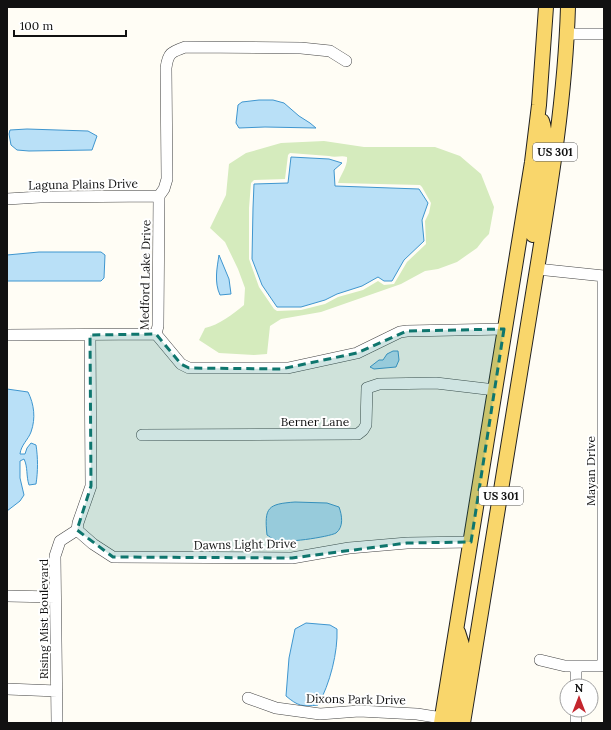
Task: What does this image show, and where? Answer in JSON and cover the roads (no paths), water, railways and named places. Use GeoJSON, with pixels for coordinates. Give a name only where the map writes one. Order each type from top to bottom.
{"type":"FeatureCollection","features":[{"type":"Feature","properties":{"kind":"main road","name":"US 301"},"geometry":{"type":"LineString","coordinates":[[445,721],[457,630],[504,329],[520,240],[539,111],[546,7]]}},
{"type":"Feature","properties":{"kind":"main road"},"geometry":{"type":"LineString","coordinates":[[558,7],[560,24],[567,34]]}},
{"type":"Feature","properties":{"kind":"main road","name":"US 301"},"geometry":{"type":"LineString","coordinates":[[463,723],[499,513],[554,164],[567,34],[568,7]]}},
{"type":"Feature","properties":{"kind":"main road"},"geometry":{"type":"LineString","coordinates":[[537,269],[531,259],[531,246],[545,146],[545,128],[539,111]]}},
{"type":"Feature","properties":{"kind":"street"},"geometry":{"type":"LineString","coordinates":[[567,34],[604,34]]}},
{"type":"Feature","properties":{"kind":"street","name":"Medford Lake Drive"},"geometry":{"type":"LineString","coordinates":[[346,61],[330,51],[301,48],[185,47],[175,51],[168,58],[166,68],[167,179],[164,189],[159,196],[158,326],[156,334],[180,364],[189,368],[281,369],[305,366],[357,353],[400,332],[504,329]]}},
{"type":"Feature","properties":{"kind":"street","name":"Laguna Plains Drive"},"geometry":{"type":"LineString","coordinates":[[7,199],[40,196],[159,196]]}},
{"type":"Feature","properties":{"kind":"street"},"geometry":{"type":"LineString","coordinates":[[537,269],[603,276]]}},
{"type":"Feature","properties":{"kind":"street","name":"Mayan Drive"},"geometry":{"type":"LineString","coordinates":[[603,276],[603,666]]}},
{"type":"Feature","properties":{"kind":"street"},"geometry":{"type":"LineString","coordinates":[[7,335],[156,334]]}},
{"type":"Feature","properties":{"kind":"street"},"geometry":{"type":"LineString","coordinates":[[77,530],[91,486],[90,335]]}},
{"type":"Feature","properties":{"kind":"street","name":"Berner Lane"},"geometry":{"type":"LineString","coordinates":[[142,435],[358,434],[366,425],[367,388],[379,384],[436,383],[495,390]]}},
{"type":"Feature","properties":{"kind":"street","name":"Dawns Light Drive"},"geometry":{"type":"LineString","coordinates":[[77,530],[93,544],[113,557],[292,558],[349,548],[407,543],[471,542]]}},
{"type":"Feature","properties":{"kind":"street","name":"Rising Mist Boulevard"},"geometry":{"type":"LineString","coordinates":[[57,723],[55,556],[60,541],[77,530]]}},
{"type":"Feature","properties":{"kind":"street"},"geometry":{"type":"LineString","coordinates":[[7,596],[55,597]]}},
{"type":"Feature","properties":{"kind":"street"},"geometry":{"type":"LineString","coordinates":[[540,660],[565,666],[603,666]]}},
{"type":"Feature","properties":{"kind":"street"},"geometry":{"type":"LineString","coordinates":[[576,666],[576,678]]}},
{"type":"Feature","properties":{"kind":"street"},"geometry":{"type":"LineString","coordinates":[[7,689],[56,691]]}},
{"type":"Feature","properties":{"kind":"street","name":"Dixons Park Drive"},"geometry":{"type":"LineString","coordinates":[[248,698],[276,708],[320,714],[367,712],[417,714],[445,721]]}},
{"type":"Feature","properties":{"kind":"water"},"geometry":{"type":"Polygon","coordinates":[[[273,100],[284,103],[316,128],[239,128],[236,123],[238,105],[242,102],[273,100]]]}},
{"type":"Feature","properties":{"kind":"water"},"geometry":{"type":"Polygon","coordinates":[[[27,129],[88,131],[97,136],[92,150],[17,150],[11,145],[9,134],[10,130],[27,129]]]}},
{"type":"Feature","properties":{"kind":"water"},"geometry":{"type":"Polygon","coordinates":[[[291,157],[329,159],[342,163],[334,170],[335,186],[419,189],[428,203],[422,220],[424,241],[404,260],[392,281],[384,281],[378,277],[362,286],[337,294],[325,300],[301,307],[277,307],[262,285],[252,259],[254,184],[288,183],[291,157]]]}},
{"type":"Feature","properties":{"kind":"water"},"geometry":{"type":"Polygon","coordinates":[[[39,252],[101,252],[105,255],[104,278],[101,281],[7,281],[7,255],[39,252]]]}},
{"type":"Feature","properties":{"kind":"water"},"geometry":{"type":"Polygon","coordinates":[[[219,255],[229,279],[231,294],[220,295],[218,290],[216,275],[219,255]]]}},
{"type":"Feature","properties":{"kind":"water"},"geometry":{"type":"Polygon","coordinates":[[[393,351],[398,351],[399,360],[396,367],[374,369],[370,367],[379,360],[383,360],[387,354],[393,351]]]}},
{"type":"Feature","properties":{"kind":"water"},"geometry":{"type":"Polygon","coordinates":[[[7,389],[28,392],[34,411],[33,422],[31,432],[20,454],[25,454],[31,443],[36,445],[38,464],[36,484],[29,485],[27,468],[24,459],[20,461],[20,478],[24,495],[20,501],[7,511],[7,389]]]}},
{"type":"Feature","properties":{"kind":"water"},"geometry":{"type":"Polygon","coordinates":[[[295,502],[327,503],[339,507],[342,521],[339,530],[332,535],[306,540],[274,540],[267,535],[267,513],[273,506],[295,502]]]}},
{"type":"Feature","properties":{"kind":"water"},"geometry":{"type":"Polygon","coordinates":[[[306,623],[330,625],[337,629],[335,658],[330,678],[318,705],[308,706],[300,705],[286,696],[289,658],[295,629],[306,623]]]}}]}
